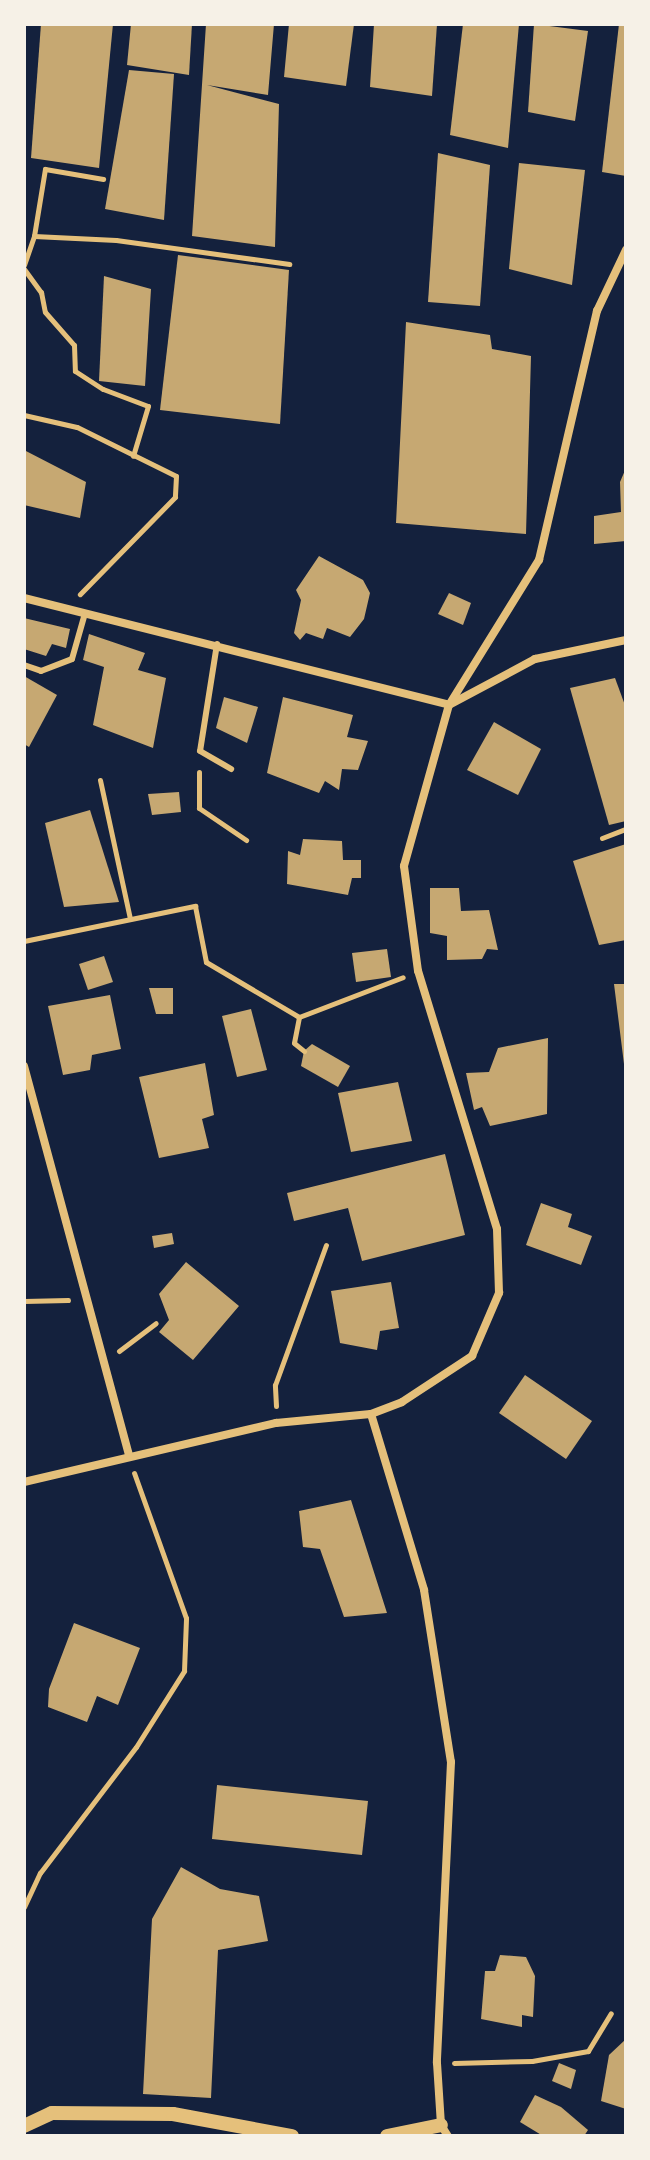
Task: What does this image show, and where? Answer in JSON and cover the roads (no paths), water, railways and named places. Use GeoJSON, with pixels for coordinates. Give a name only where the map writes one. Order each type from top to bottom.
{"type":"FeatureCollection","features":[{"type":"Feature","properties":{"kind":"street"},"geometry":{"type":"LineString","coordinates":[[24,1482],[276,1423],[371,1414],[402,1402],[472,1356],[499,1293],[497,1229],[418,971],[404,866],[449,705],[539,560],[597,311],[626,250]]}},
{"type":"Feature","properties":{"kind":"street"},"geometry":{"type":"LineString","coordinates":[[24,598],[84,617],[217,644],[449,705],[535,659],[626,640]]}},
{"type":"Feature","properties":{"kind":"street"},"geometry":{"type":"LineString","coordinates":[[24,1066],[106,1361],[129,1456]]}},
{"type":"Feature","properties":{"kind":"street"},"geometry":{"type":"LineString","coordinates":[[371,1414],[424,1590],[451,1762],[437,2063],[445,2130],[387,2136]]}},
{"type":"Feature","properties":{"kind":"street"},"geometry":{"type":"LineString","coordinates":[[24,2126],[52,2113],[173,2114],[292,2136]]}},
{"type":"Feature","properties":{"kind":"lane"},"geometry":{"type":"LineString","coordinates":[[24,665],[41,671],[72,659],[84,617]]}},
{"type":"Feature","properties":{"kind":"lane"},"geometry":{"type":"LineString","coordinates":[[217,644],[200,751],[231,769]]}}]}
